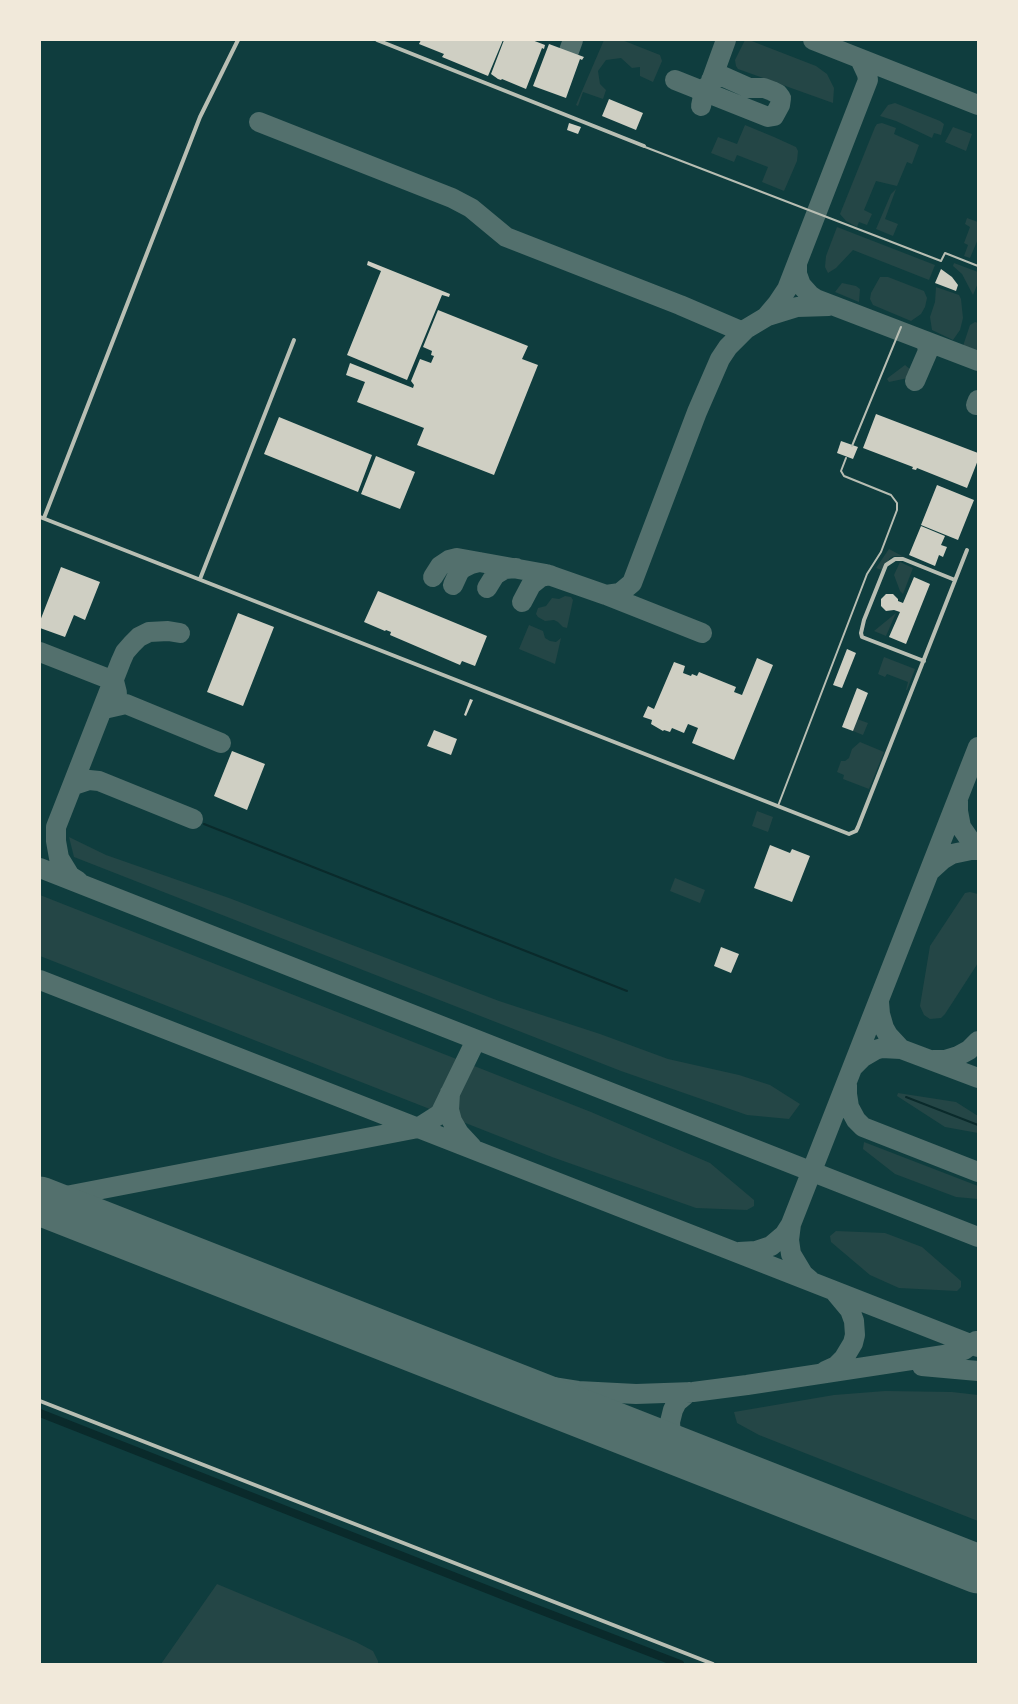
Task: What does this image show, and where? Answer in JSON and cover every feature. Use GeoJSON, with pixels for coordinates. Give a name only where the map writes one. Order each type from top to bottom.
{"type":"FeatureCollection","features":[{"type":"Feature","properties":{"kind":"street"},"geometry":{"type":"LineString","coordinates":[[238,40],[200,117],[42,518],[846,834],[853,833],[858,827],[954,580],[968,550]]}},
{"type":"Feature","properties":{"kind":"street"},"geometry":{"type":"LineString","coordinates":[[377,40],[644,146]]}},
{"type":"Feature","properties":{"kind":"street"},"geometry":{"type":"LineString","coordinates":[[200,580],[294,340]]}},
{"type":"Feature","properties":{"kind":"street"},"geometry":{"type":"LineString","coordinates":[[924,661],[862,637],[862,628],[869,609],[886,566],[895,559],[903,559],[954,580]]}},
{"type":"Feature","properties":{"kind":"street"},"geometry":{"type":"LineString","coordinates":[[40,1401],[713,1664]]}},
{"type":"Feature","properties":{"kind":"lane"},"geometry":{"type":"LineString","coordinates":[[644,146],[941,261],[945,252],[978,266]]}},
{"type":"Feature","properties":{"kind":"lane"},"geometry":{"type":"LineString","coordinates":[[852,446],[901,327]]}},
{"type":"Feature","properties":{"kind":"lane"},"geometry":{"type":"LineString","coordinates":[[778,806],[867,574],[882,552],[897,510],[897,503],[891,495],[844,476],[841,471],[846,458]]}},
{"type":"Feature","properties":{"kind":"shaded area"},"geometry":{"type":"Polygon","coordinates":[[[604,40],[622,40],[660,55],[662,61],[653,82],[640,76],[640,67],[632,68],[621,58],[606,60],[598,71],[600,84],[606,90],[603,99],[583,92],[578,106],[576,105],[604,40]]]}},
{"type":"Feature","properties":{"kind":"shaded area"},"geometry":{"type":"Polygon","coordinates":[[[745,40],[816,66],[827,74],[834,88],[833,103],[738,69],[735,60],[745,40]]]}},
{"type":"Feature","properties":{"kind":"shaded area"},"geometry":{"type":"Polygon","coordinates":[[[895,103],[940,121],[944,124],[941,135],[934,133],[932,138],[896,121],[880,116],[888,105],[895,103]]]}},
{"type":"Feature","properties":{"kind":"shaded area"},"geometry":{"type":"Polygon","coordinates":[[[882,123],[896,128],[894,134],[919,145],[912,164],[907,162],[897,186],[876,181],[864,210],[872,214],[867,225],[859,222],[857,227],[846,221],[840,214],[875,127],[877,124],[882,123]]]}},
{"type":"Feature","properties":{"kind":"shaded area"},"geometry":{"type":"Polygon","coordinates":[[[745,125],[796,147],[798,151],[797,161],[784,191],[762,182],[768,167],[737,155],[734,162],[711,153],[718,137],[737,144],[745,125]]]}},
{"type":"Feature","properties":{"kind":"shaded area"},"geometry":{"type":"Polygon","coordinates":[[[953,127],[972,134],[966,151],[945,142],[953,127]]]}},
{"type":"Feature","properties":{"kind":"shaded area"},"geometry":{"type":"Polygon","coordinates":[[[896,189],[885,219],[898,224],[893,236],[876,229],[891,194],[896,189]]]}},
{"type":"Feature","properties":{"kind":"shaded area"},"geometry":{"type":"Polygon","coordinates":[[[967,218],[978,222],[978,239],[970,258],[964,256],[968,245],[964,243],[970,227],[965,224],[967,218]]]}},
{"type":"Feature","properties":{"kind":"shaded area"},"geometry":{"type":"Polygon","coordinates":[[[837,227],[935,265],[929,280],[853,250],[836,268],[828,273],[825,267],[826,256],[837,227]]]}},
{"type":"Feature","properties":{"kind":"shaded area"},"geometry":{"type":"Polygon","coordinates":[[[954,263],[978,272],[978,283],[973,295],[962,274],[953,266],[954,263]]]}},
{"type":"Feature","properties":{"kind":"shaded area"},"geometry":{"type":"Polygon","coordinates":[[[880,277],[888,277],[924,291],[927,298],[921,314],[911,321],[873,305],[870,299],[871,293],[880,277]]]}},
{"type":"Feature","properties":{"kind":"shaded area"},"geometry":{"type":"Polygon","coordinates":[[[842,283],[856,286],[860,289],[859,302],[835,292],[842,283]]]}},
{"type":"Feature","properties":{"kind":"shaded area"},"geometry":{"type":"Polygon","coordinates":[[[936,287],[959,295],[961,299],[963,318],[960,330],[953,340],[932,330],[930,317],[935,302],[936,287]]]}},
{"type":"Feature","properties":{"kind":"shaded area"},"geometry":{"type":"Polygon","coordinates":[[[975,322],[978,323],[978,353],[963,346],[970,325],[975,322]]]}},
{"type":"Feature","properties":{"kind":"shaded area"},"geometry":{"type":"Polygon","coordinates":[[[905,365],[911,370],[908,378],[889,382],[887,379],[905,365]]]}},
{"type":"Feature","properties":{"kind":"shaded area"},"geometry":{"type":"Polygon","coordinates":[[[889,549],[904,557],[894,556],[890,558],[882,570],[876,568],[889,549]]]}},
{"type":"Feature","properties":{"kind":"shaded area"},"geometry":{"type":"Polygon","coordinates":[[[900,562],[913,568],[903,594],[894,575],[900,562]]]}},
{"type":"Feature","properties":{"kind":"shaded area"},"geometry":{"type":"Polygon","coordinates":[[[565,596],[571,597],[573,600],[567,628],[554,620],[545,621],[538,617],[536,614],[538,608],[546,606],[552,598],[559,599],[565,596]]]}},
{"type":"Feature","properties":{"kind":"shaded area"},"geometry":{"type":"Polygon","coordinates":[[[896,613],[886,636],[874,631],[896,613]]]}},
{"type":"Feature","properties":{"kind":"shaded area"},"geometry":{"type":"Polygon","coordinates":[[[529,625],[543,631],[545,638],[550,641],[556,642],[561,638],[555,664],[519,649],[529,625]]]}},
{"type":"Feature","properties":{"kind":"shaded area"},"geometry":{"type":"Polygon","coordinates":[[[884,657],[915,669],[907,690],[908,682],[887,674],[885,677],[878,674],[884,657]]]}},
{"type":"Feature","properties":{"kind":"shaded area"},"geometry":{"type":"Polygon","coordinates":[[[857,719],[868,723],[863,735],[853,731],[857,719]]]}},
{"type":"Feature","properties":{"kind":"shaded area"},"geometry":{"type":"Polygon","coordinates":[[[860,742],[884,752],[869,789],[843,779],[844,775],[837,772],[841,761],[849,758],[852,749],[860,742]]]}},
{"type":"Feature","properties":{"kind":"shaded area"},"geometry":{"type":"Polygon","coordinates":[[[757,811],[773,817],[768,832],[752,826],[757,811]]]}},
{"type":"Feature","properties":{"kind":"shaded area"},"geometry":{"type":"Polygon","coordinates":[[[69,837],[106,855],[229,898],[499,1001],[600,1034],[668,1059],[739,1075],[770,1085],[800,1104],[789,1119],[747,1115],[621,1071],[74,857],[69,837]]]}},
{"type":"Feature","properties":{"kind":"shaded area"},"geometry":{"type":"Polygon","coordinates":[[[675,878],[705,890],[700,903],[670,891],[675,878]]]}},
{"type":"Feature","properties":{"kind":"shaded area"},"geometry":{"type":"Polygon","coordinates":[[[965,893],[978,894],[978,963],[945,1014],[941,1018],[930,1019],[924,1015],[920,1006],[930,946],[965,893]]]}},
{"type":"Feature","properties":{"kind":"shaded area"},"geometry":{"type":"Polygon","coordinates":[[[40,895],[591,1112],[710,1163],[754,1200],[754,1206],[747,1210],[696,1208],[552,1157],[40,956],[40,895]]]}},
{"type":"Feature","properties":{"kind":"shaded area"},"geometry":{"type":"Polygon","coordinates":[[[898,1093],[956,1102],[978,1116],[978,1133],[945,1127],[897,1096],[898,1093]]]}},
{"type":"Feature","properties":{"kind":"shaded area"},"geometry":{"type":"Polygon","coordinates":[[[864,1142],[978,1186],[978,1199],[956,1197],[895,1174],[863,1149],[864,1142]]]}},
{"type":"Feature","properties":{"kind":"shaded area"},"geometry":{"type":"Polygon","coordinates":[[[836,1231],[885,1233],[922,1247],[961,1281],[961,1287],[957,1291],[899,1288],[870,1275],[831,1242],[830,1236],[836,1231]]]}},
{"type":"Feature","properties":{"kind":"shaded area"},"geometry":{"type":"Polygon","coordinates":[[[885,1391],[952,1392],[978,1395],[978,1521],[759,1435],[737,1423],[734,1412],[834,1395],[885,1391]]]}},
{"type":"Feature","properties":{"kind":"shaded area"},"geometry":{"type":"Polygon","coordinates":[[[217,1584],[356,1642],[373,1651],[378,1664],[161,1664],[217,1584]]]}},
{"type":"Feature","properties":{"kind":"building"},"geometry":{"type":"Polygon","coordinates":[[[421,40],[503,40],[488,76],[442,57],[444,54],[419,44],[421,40]]]}},
{"type":"Feature","properties":{"kind":"building"},"geometry":{"type":"Polygon","coordinates":[[[504,40],[532,40],[545,45],[544,49],[542,48],[526,89],[498,79],[491,74],[504,40]]]}},
{"type":"Feature","properties":{"kind":"building"},"geometry":{"type":"Polygon","coordinates":[[[549,44],[584,57],[582,60],[580,59],[566,98],[533,86],[549,44]]]}},
{"type":"Feature","properties":{"kind":"building"},"geometry":{"type":"Polygon","coordinates":[[[609,99],[643,113],[636,130],[602,116],[609,99]]]}},
{"type":"Feature","properties":{"kind":"building"},"geometry":{"type":"Polygon","coordinates":[[[569,123],[581,127],[578,134],[567,130],[569,123]]]}},
{"type":"Feature","properties":{"kind":"building"},"geometry":{"type":"Polygon","coordinates":[[[368,261],[450,294],[449,297],[442,295],[407,380],[347,355],[381,271],[367,265],[368,261]]]}},
{"type":"Feature","properties":{"kind":"building"},"geometry":{"type":"Polygon","coordinates":[[[941,269],[952,277],[958,285],[956,291],[935,283],[941,269]]]}},
{"type":"Feature","properties":{"kind":"building"},"geometry":{"type":"Polygon","coordinates":[[[438,310],[528,346],[522,359],[538,365],[494,475],[417,445],[424,428],[357,402],[365,382],[346,375],[350,363],[413,388],[414,385],[411,381],[420,359],[431,363],[434,356],[431,355],[432,351],[423,347],[438,310]]]}},
{"type":"Feature","properties":{"kind":"building"},"geometry":{"type":"Polygon","coordinates":[[[876,414],[978,453],[978,460],[967,488],[917,468],[916,470],[912,469],[913,467],[863,448],[876,414]]]}},
{"type":"Feature","properties":{"kind":"building"},"geometry":{"type":"Polygon","coordinates":[[[279,417],[372,455],[358,492],[264,454],[279,417]]]}},
{"type":"Feature","properties":{"kind":"building"},"geometry":{"type":"Polygon","coordinates":[[[841,441],[858,447],[853,459],[837,453],[841,441]]]}},
{"type":"Feature","properties":{"kind":"building"},"geometry":{"type":"Polygon","coordinates":[[[376,456],[415,472],[400,509],[361,494],[376,456]]]}},
{"type":"Feature","properties":{"kind":"building"},"geometry":{"type":"Polygon","coordinates":[[[937,485],[974,500],[958,540],[921,525],[937,485]]]}},
{"type":"Feature","properties":{"kind":"building"},"geometry":{"type":"Polygon","coordinates":[[[921,526],[945,536],[941,545],[947,547],[943,557],[939,555],[935,566],[909,555],[921,526]]]}},
{"type":"Feature","properties":{"kind":"building"},"geometry":{"type":"Polygon","coordinates":[[[61,567],[100,582],[85,620],[74,615],[65,637],[40,628],[40,621],[61,567]]]}},
{"type":"Feature","properties":{"kind":"building"},"geometry":{"type":"Polygon","coordinates":[[[914,577],[930,584],[906,644],[889,637],[900,612],[894,610],[886,611],[881,606],[881,599],[886,594],[893,594],[898,601],[903,603],[914,577]]]}},
{"type":"Feature","properties":{"kind":"building"},"geometry":{"type":"Polygon","coordinates":[[[378,591],[487,636],[475,666],[462,661],[460,665],[390,635],[391,632],[364,622],[378,591]]]}},
{"type":"Feature","properties":{"kind":"building"},"geometry":{"type":"Polygon","coordinates":[[[238,613],[274,627],[243,706],[207,692],[238,613]]]}},
{"type":"Feature","properties":{"kind":"building"},"geometry":{"type":"Polygon","coordinates":[[[847,649],[856,653],[842,688],[833,685],[847,649]]]}},
{"type":"Feature","properties":{"kind":"building"},"geometry":{"type":"Polygon","coordinates":[[[757,658],[773,665],[734,760],[692,743],[698,728],[688,724],[684,733],[672,728],[670,732],[663,731],[651,724],[652,720],[643,717],[648,706],[654,709],[674,662],[685,666],[683,673],[697,676],[699,672],[736,687],[734,692],[742,695],[757,658]]]}},
{"type":"Feature","properties":{"kind":"building"},"geometry":{"type":"Polygon","coordinates":[[[857,688],[868,693],[853,731],[842,727],[857,688]]]}},
{"type":"Feature","properties":{"kind":"building"},"geometry":{"type":"Polygon","coordinates":[[[470,699],[473,700],[466,716],[464,715],[470,699]]]}},
{"type":"Feature","properties":{"kind":"building"},"geometry":{"type":"Polygon","coordinates":[[[434,730],[457,739],[451,755],[427,746],[434,730]]]}},
{"type":"Feature","properties":{"kind":"building"},"geometry":{"type":"Polygon","coordinates":[[[232,751],[265,764],[247,810],[214,796],[232,751]]]}},
{"type":"Feature","properties":{"kind":"building"},"geometry":{"type":"Polygon","coordinates":[[[770,845],[790,853],[792,849],[810,856],[792,902],[754,888],[770,845]]]}},
{"type":"Feature","properties":{"kind":"building"},"geometry":{"type":"Polygon","coordinates":[[[721,947],[739,954],[731,973],[714,966],[721,947]]]}},
{"type":"Feature","properties":{"kind":"waterway"},"geometry":{"type":"LineString","coordinates":[[204,824],[627,991]]}},
{"type":"Feature","properties":{"kind":"waterway"},"geometry":{"type":"LineString","coordinates":[[906,1097],[978,1125]]}},
{"type":"Feature","properties":{"kind":"waterway"},"geometry":{"type":"LineString","coordinates":[[40,1413],[680,1664]]}},
{"type":"Feature","properties":{"kind":"taxiway"},"geometry":{"type":"LineString","coordinates":[[569,51],[573,40]]}},
{"type":"Feature","properties":{"kind":"taxiway"},"geometry":{"type":"LineString","coordinates":[[701,106],[703,96],[699,90],[710,84],[726,40]]}},
{"type":"Feature","properties":{"kind":"taxiway"},"geometry":{"type":"LineString","coordinates":[[813,40],[978,105]]}},
{"type":"Feature","properties":{"kind":"taxiway"},"geometry":{"type":"LineString","coordinates":[[606,595],[620,593],[632,583],[697,412],[720,359],[728,347],[746,329],[766,317],[787,289],[868,80],[860,59]]}},
{"type":"Feature","properties":{"kind":"taxiway"},"geometry":{"type":"LineString","coordinates":[[675,80],[768,117],[774,116],[780,105],[781,98],[778,94],[764,88],[749,88],[722,76],[711,80]]}},
{"type":"Feature","properties":{"kind":"taxiway"},"geometry":{"type":"LineString","coordinates":[[259,122],[452,198],[471,208],[506,237],[680,305],[743,332]]}},
{"type":"Feature","properties":{"kind":"taxiway"},"geometry":{"type":"LineString","coordinates":[[797,263],[797,274],[801,285],[816,299],[978,361]]}},
{"type":"Feature","properties":{"kind":"taxiway"},"geometry":{"type":"LineString","coordinates":[[768,316],[797,307],[829,306]]}},
{"type":"Feature","properties":{"kind":"taxiway"},"geometry":{"type":"LineString","coordinates":[[915,381],[928,351],[926,341]]}},
{"type":"Feature","properties":{"kind":"taxiway"},"geometry":{"type":"LineString","coordinates":[[976,405],[978,400]]}},
{"type":"Feature","properties":{"kind":"taxiway"},"geometry":{"type":"LineString","coordinates":[[433,577],[440,566],[449,560],[457,558],[546,574],[606,595],[702,633]]}},
{"type":"Feature","properties":{"kind":"taxiway"},"geometry":{"type":"LineString","coordinates":[[453,585],[463,568],[479,562]]}},
{"type":"Feature","properties":{"kind":"taxiway"},"geometry":{"type":"LineString","coordinates":[[487,588],[495,575],[505,569],[516,568]]}},
{"type":"Feature","properties":{"kind":"taxiway"},"geometry":{"type":"LineString","coordinates":[[522,602],[531,585],[541,577],[550,575]]}},
{"type":"Feature","properties":{"kind":"taxiway"},"geometry":{"type":"LineString","coordinates":[[78,881],[70,876],[59,858],[56,827],[121,661],[125,652],[132,644],[139,637],[149,632],[168,631],[180,633]]}},
{"type":"Feature","properties":{"kind":"taxiway"},"geometry":{"type":"LineString","coordinates":[[40,652],[114,681],[117,693]]}},
{"type":"Feature","properties":{"kind":"taxiway"},"geometry":{"type":"LineString","coordinates":[[104,709],[126,704],[221,743]]}},
{"type":"Feature","properties":{"kind":"taxiway"},"geometry":{"type":"LineString","coordinates":[[739,1252],[756,1251],[771,1246],[784,1235],[791,1224],[978,747]]}},
{"type":"Feature","properties":{"kind":"taxiway"},"geometry":{"type":"LineString","coordinates":[[74,785],[89,780],[99,781],[193,819]]}},
{"type":"Feature","properties":{"kind":"taxiway"},"geometry":{"type":"LineString","coordinates":[[958,801],[961,827],[978,848]]}},
{"type":"Feature","properties":{"kind":"taxiway"},"geometry":{"type":"LineString","coordinates":[[931,870],[952,854],[978,850]]}},
{"type":"Feature","properties":{"kind":"taxiway"},"geometry":{"type":"LineString","coordinates":[[40,868],[978,1237]]}},
{"type":"Feature","properties":{"kind":"taxiway"},"geometry":{"type":"LineString","coordinates":[[40,980],[978,1347]]}},
{"type":"Feature","properties":{"kind":"taxiway"},"geometry":{"type":"LineString","coordinates":[[879,1002],[884,1028],[901,1049]]}},
{"type":"Feature","properties":{"kind":"taxiway"},"geometry":{"type":"LineString","coordinates":[[40,1201],[418,1128],[440,1114],[476,1040]]}},
{"type":"Feature","properties":{"kind":"taxiway"},"geometry":{"type":"LineString","coordinates":[[933,1060],[945,1060],[958,1056],[969,1050],[978,1041]]}},
{"type":"Feature","properties":{"kind":"taxiway"},"geometry":{"type":"LineString","coordinates":[[854,1066],[863,1057],[875,1050],[882,1048],[901,1049],[978,1078]]}},
{"type":"Feature","properties":{"kind":"taxiway"},"geometry":{"type":"LineString","coordinates":[[847,1085],[849,1107],[856,1120],[863,1127],[978,1172]]}},
{"type":"Feature","properties":{"kind":"taxiway"},"geometry":{"type":"LineString","coordinates":[[450,1093],[449,1110],[452,1121],[459,1133],[472,1147]]}},
{"type":"Feature","properties":{"kind":"taxiway"},"geometry":{"type":"LineString","coordinates":[[791,1224],[789,1240],[791,1254],[803,1274],[810,1280]]}},
{"type":"Feature","properties":{"kind":"taxiway"},"geometry":{"type":"LineString","coordinates":[[825,1371],[836,1366],[844,1358],[853,1343],[855,1335],[854,1321],[850,1310],[835,1292]]}},
{"type":"Feature","properties":{"kind":"taxiway"},"geometry":{"type":"LineString","coordinates":[[439,1358],[478,1371],[527,1383],[578,1391],[636,1394],[693,1392],[944,1355],[964,1350],[976,1341]]}},
{"type":"Feature","properties":{"kind":"taxiway"},"geometry":{"type":"LineString","coordinates":[[922,1366],[978,1371]]}},
{"type":"Feature","properties":{"kind":"taxiway"},"geometry":{"type":"LineString","coordinates":[[683,1453],[671,1436],[670,1422],[677,1402],[689,1392]]}},
{"type":"Feature","properties":{"kind":"runway"},"geometry":{"type":"LineString","coordinates":[[40,1201],[978,1569]]}}]}
